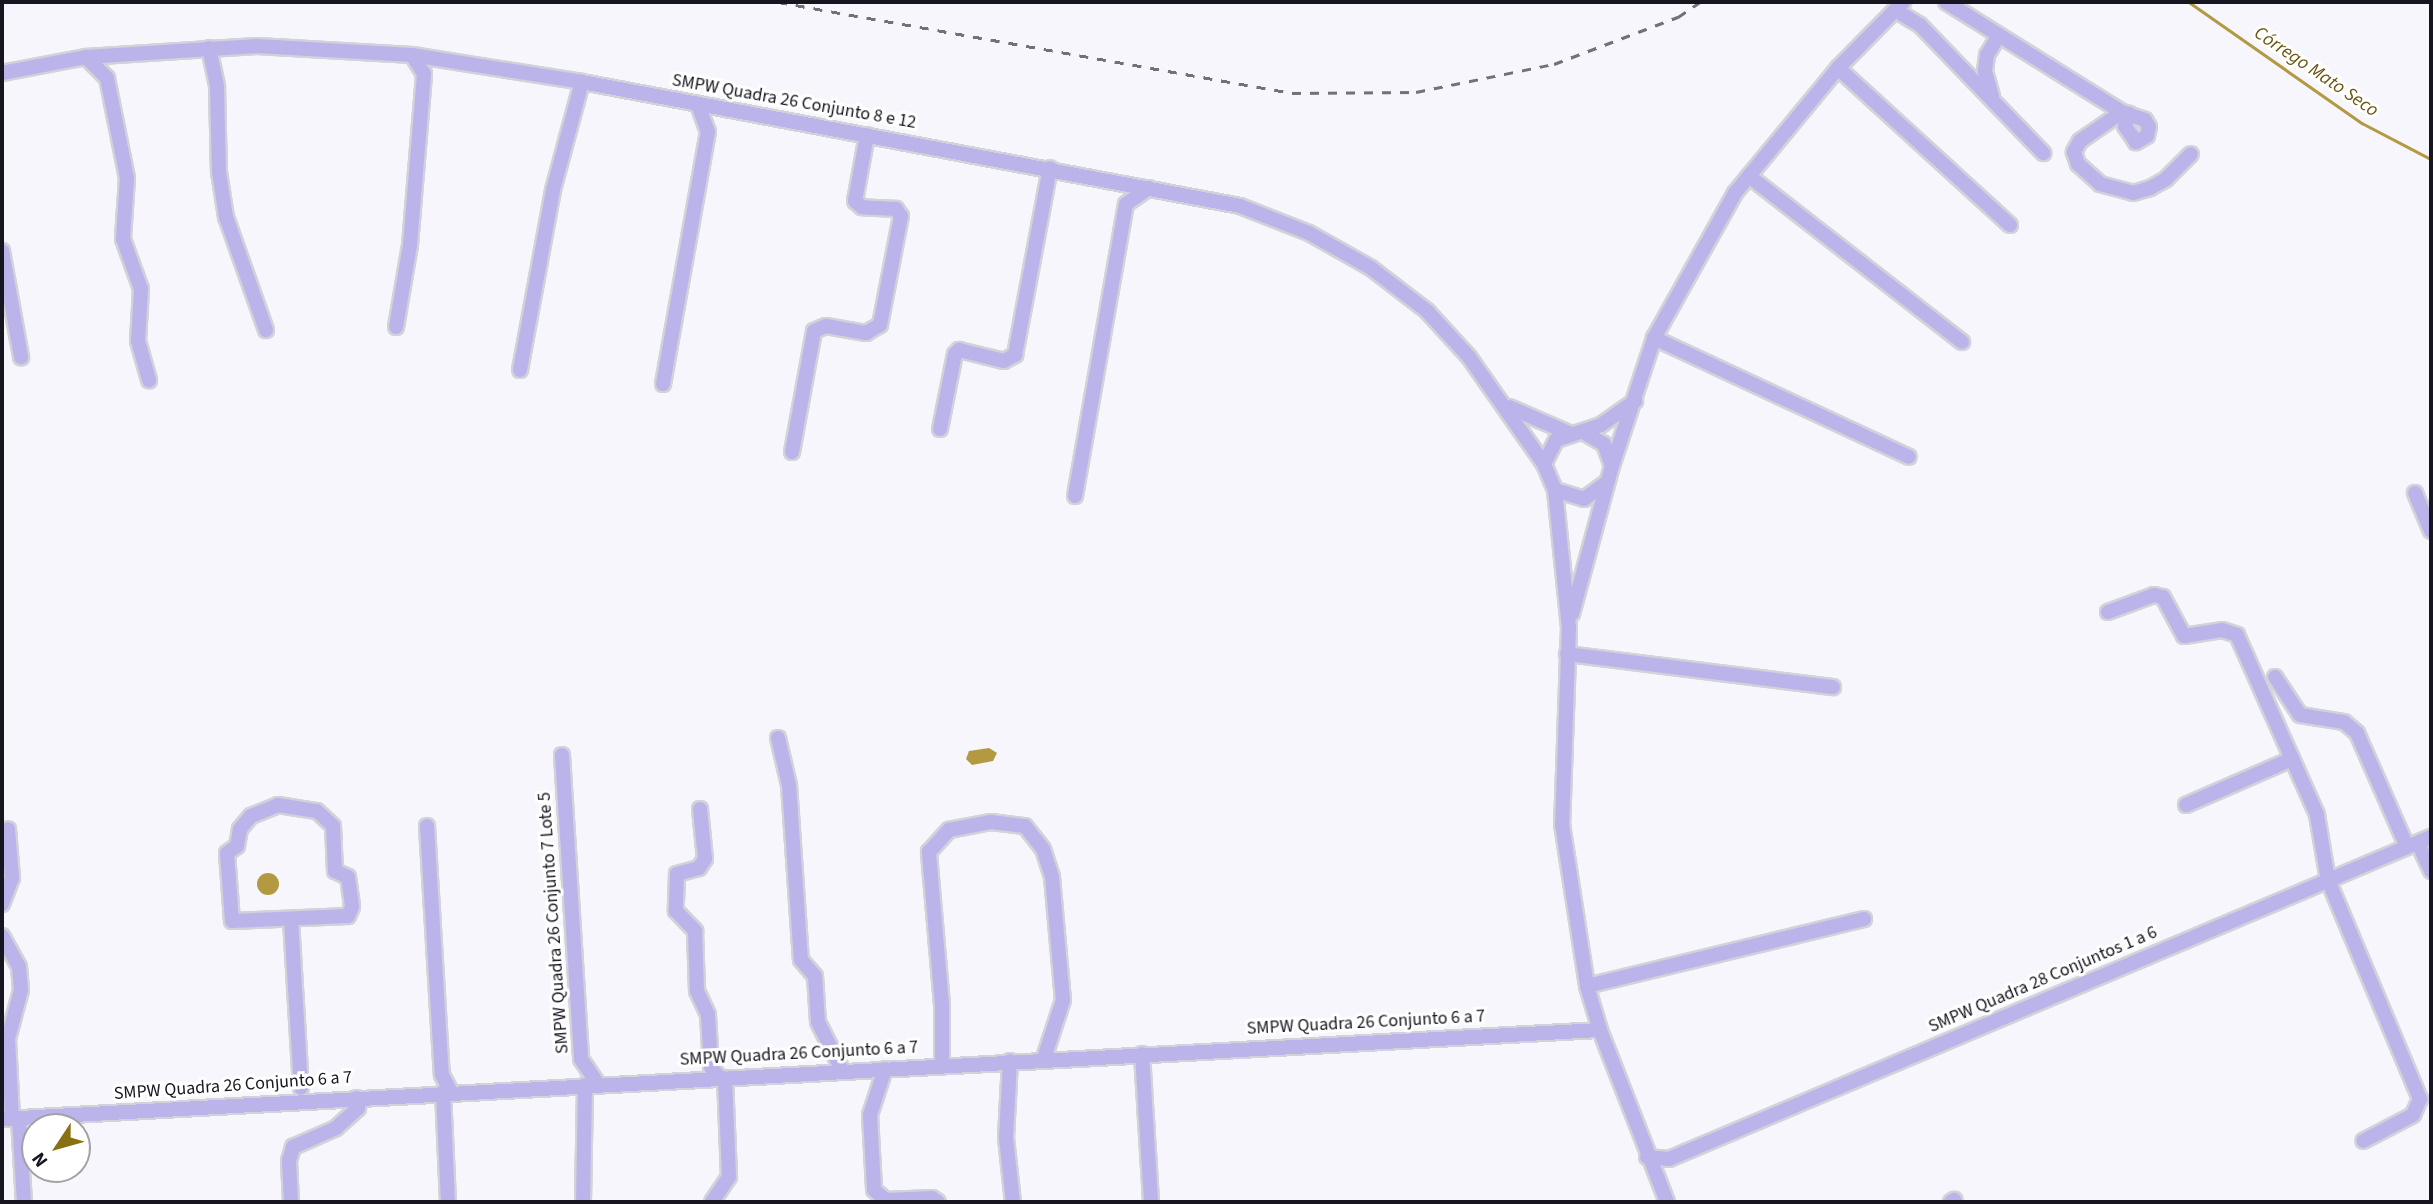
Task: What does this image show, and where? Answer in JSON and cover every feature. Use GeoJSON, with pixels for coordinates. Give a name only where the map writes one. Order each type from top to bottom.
{"type":"FeatureCollection","features":[{"type":"Feature","properties":{"kind":"street"},"geometry":{"type":"LineString","coordinates":[[1946,2],[2126,113],[2080,141],[2074,152],[2078,164],[2100,184],[2133,192],[2150,188],[2166,179],[2191,154]]}},
{"type":"Feature","properties":{"kind":"street"},"geometry":{"type":"LineString","coordinates":[[1569,627],[1612,466],[1654,338],[1749,176],[1838,68],[1899,6],[2043,153]]}},
{"type":"Feature","properties":{"kind":"street"},"geometry":{"type":"LineString","coordinates":[[1992,98],[1985,71],[1987,55],[1999,35]]}},
{"type":"Feature","properties":{"kind":"street","name":"SMPW Quadra 26 Conjunto 8 e 12"},"geometry":{"type":"LineString","coordinates":[[2,74],[86,57],[209,48],[314,47],[412,55],[582,82],[1240,206],[1309,233],[1371,268],[1427,311],[1505,405],[1544,464]]}},
{"type":"Feature","properties":{"kind":"street"},"geometry":{"type":"LineString","coordinates":[[209,48],[217,87],[219,172],[226,217],[266,330]]}},
{"type":"Feature","properties":{"kind":"street"},"geometry":{"type":"LineString","coordinates":[[107,78],[125,53]]}},
{"type":"Feature","properties":{"kind":"street"},"geometry":{"type":"LineString","coordinates":[[396,327],[410,245],[424,74],[412,55]]}},
{"type":"Feature","properties":{"kind":"street"},"geometry":{"type":"LineString","coordinates":[[86,57],[107,78],[127,178],[123,239],[141,289],[138,341],[149,380]]}},
{"type":"Feature","properties":{"kind":"street"},"geometry":{"type":"LineString","coordinates":[[424,74],[442,60]]}},
{"type":"Feature","properties":{"kind":"street"},"geometry":{"type":"LineString","coordinates":[[1838,68],[2010,225]]}},
{"type":"Feature","properties":{"kind":"street"},"geometry":{"type":"LineString","coordinates":[[520,370],[554,190],[582,82]]}},
{"type":"Feature","properties":{"kind":"street"},"geometry":{"type":"LineString","coordinates":[[663,384],[708,132],[698,104]]}},
{"type":"Feature","properties":{"kind":"street"},"geometry":{"type":"LineString","coordinates":[[708,132],[733,111]]}},
{"type":"Feature","properties":{"kind":"street"},"geometry":{"type":"LineString","coordinates":[[792,452],[814,331],[827,326],[866,333],[880,325],[901,216],[896,209],[862,207],[855,201],[867,135]]}},
{"type":"Feature","properties":{"kind":"street"},"geometry":{"type":"LineString","coordinates":[[940,429],[955,354],[959,350],[1004,360],[1015,355],[1051,169]]}},
{"type":"Feature","properties":{"kind":"street"},"geometry":{"type":"LineString","coordinates":[[1749,176],[1962,342]]}},
{"type":"Feature","properties":{"kind":"street"},"geometry":{"type":"LineString","coordinates":[[1108,180],[1126,204]]}},
{"type":"Feature","properties":{"kind":"street"},"geometry":{"type":"LineString","coordinates":[[1075,496],[1126,204],[1149,188]]}},
{"type":"Feature","properties":{"kind":"street"},"geometry":{"type":"LineString","coordinates":[[2,251],[21,357]]}},
{"type":"Feature","properties":{"kind":"street"},"geometry":{"type":"LineString","coordinates":[[1654,338],[1909,457]]}},
{"type":"Feature","properties":{"kind":"street"},"geometry":{"type":"LineString","coordinates":[[1635,401],[1601,425],[1556,440],[1544,464],[1555,490],[1569,627],[1562,824],[1587,986],[1600,1030],[1647,1157],[1667,1202]]}},
{"type":"Feature","properties":{"kind":"street","name":"SMPW Quadra 26 Conjunto 8 e 12"},"geometry":{"type":"LineString","coordinates":[[1505,405],[1576,433]]}},
{"type":"Feature","properties":{"kind":"street"},"geometry":{"type":"LineString","coordinates":[[1576,433],[1604,444],[1612,466]]}},
{"type":"Feature","properties":{"kind":"street"},"geometry":{"type":"LineString","coordinates":[[1555,490],[1569,498],[1584,499],[1598,493],[1608,481]]}},
{"type":"Feature","properties":{"kind":"street"},"geometry":{"type":"LineString","coordinates":[[2415,493],[2431,531]]}},
{"type":"Feature","properties":{"kind":"street"},"geometry":{"type":"LineString","coordinates":[[2108,612],[2154,595],[2163,597],[2184,636],[2230,630],[2236,635],[2319,822],[2328,880],[2420,1099],[2413,1115],[2363,1141]]}},
{"type":"Feature","properties":{"kind":"street"},"geometry":{"type":"LineString","coordinates":[[1567,654],[1833,687]]}},
{"type":"Feature","properties":{"kind":"street"},"geometry":{"type":"LineString","coordinates":[[2275,677],[2300,715],[2344,722],[2357,733],[2419,842],[2431,871]]}},
{"type":"Feature","properties":{"kind":"street"},"geometry":{"type":"LineString","coordinates":[[778,737],[789,785],[801,960],[815,976],[818,1022],[843,1072]]}},
{"type":"Feature","properties":{"kind":"street","name":"SMPW Quadra 26 Conjunto 7 Lote 5"},"geometry":{"type":"LineString","coordinates":[[562,755],[581,1059],[591,1085]]}},
{"type":"Feature","properties":{"kind":"street"},"geometry":{"type":"LineString","coordinates":[[2186,805],[2292,759]]}},
{"type":"Feature","properties":{"kind":"street"},"geometry":{"type":"LineString","coordinates":[[268,806],[307,808],[326,817],[333,827],[335,871],[348,877],[352,907],[348,916],[290,920],[239,922],[229,914],[227,853],[237,846],[243,823],[268,806]]}},
{"type":"Feature","properties":{"kind":"street"},"geometry":{"type":"LineString","coordinates":[[700,809],[705,859],[699,868],[677,874],[676,911],[695,931],[697,991],[708,1015],[729,1177],[712,1202]]}},
{"type":"Feature","properties":{"kind":"street"},"geometry":{"type":"LineString","coordinates":[[942,1064],[942,1005],[929,852],[949,830],[991,822],[1025,826],[1042,849],[1052,877],[1063,1000],[1044,1058]]}},
{"type":"Feature","properties":{"kind":"street"},"geometry":{"type":"LineString","coordinates":[[427,826],[448,1202]]}},
{"type":"Feature","properties":{"kind":"street"},"geometry":{"type":"LineString","coordinates":[[2,904],[12,878],[8,829]]}},
{"type":"Feature","properties":{"kind":"street","name":"SMPW Quadra 28 Conjuntos 1 a 6"},"geometry":{"type":"LineString","coordinates":[[1647,1157],[1670,1159],[2419,842]]}},
{"type":"Feature","properties":{"kind":"street"},"geometry":{"type":"LineString","coordinates":[[1587,986],[1864,919]]}},
{"type":"Feature","properties":{"kind":"street"},"geometry":{"type":"LineString","coordinates":[[290,920],[301,1088],[292,1102]]}},
{"type":"Feature","properties":{"kind":"street"},"geometry":{"type":"LineString","coordinates":[[2,936],[19,967],[21,990],[8,1038],[11,1119],[24,1202]]}},
{"type":"Feature","properties":{"kind":"street","name":"SMPW Quadra 26 Conjunto 6 a 7"},"geometry":{"type":"LineString","coordinates":[[11,1119],[591,1085],[715,1075],[843,1072],[1044,1058],[1600,1030]]}},
{"type":"Feature","properties":{"kind":"street"},"geometry":{"type":"LineString","coordinates":[[1142,1054],[1150,1202]]}},
{"type":"Feature","properties":{"kind":"street"},"geometry":{"type":"LineString","coordinates":[[1010,1061],[1006,1138],[1013,1202]]}},
{"type":"Feature","properties":{"kind":"street"},"geometry":{"type":"LineString","coordinates":[[885,1069],[870,1115],[874,1190],[886,1200],[932,1198],[938,1202]]}},
{"type":"Feature","properties":{"kind":"street"},"geometry":{"type":"LineString","coordinates":[[583,1202],[591,1085]]}},
{"type":"Feature","properties":{"kind":"street"},"geometry":{"type":"LineString","coordinates":[[301,1088],[314,1101]]}},
{"type":"Feature","properties":{"kind":"street"},"geometry":{"type":"LineString","coordinates":[[292,1202],[289,1161],[293,1147],[336,1128],[358,1108],[358,1098]]}},
{"type":"Feature","properties":{"kind":"street"},"geometry":{"type":"LineString","coordinates":[[1658,1182],[1670,1159]]}},
{"type":"Feature","properties":{"kind":"shaded area"},"geometry":{"type":"Polygon","coordinates":[[[989,748],[997,753],[993,761],[972,765],[966,759],[969,751],[989,748]]]}},
{"type":"Feature","properties":{"kind":"shaded area"},"geometry":{"type":"Polygon","coordinates":[[[268,873],[276,876],[279,884],[276,892],[268,895],[260,892],[257,884],[260,876],[268,873]]]}},
{"type":"Feature","properties":{"kind":"waterway","name":"Córrego Mato Seco"},"geometry":{"type":"LineString","coordinates":[[2189,2],[2362,123],[2431,159]]}},
{"type":"Feature","properties":{"kind":"railway"},"geometry":{"type":"LineString","coordinates":[[778,2],[1292,93],[1416,92],[1554,64],[1678,17],[1700,2]]}}]}
